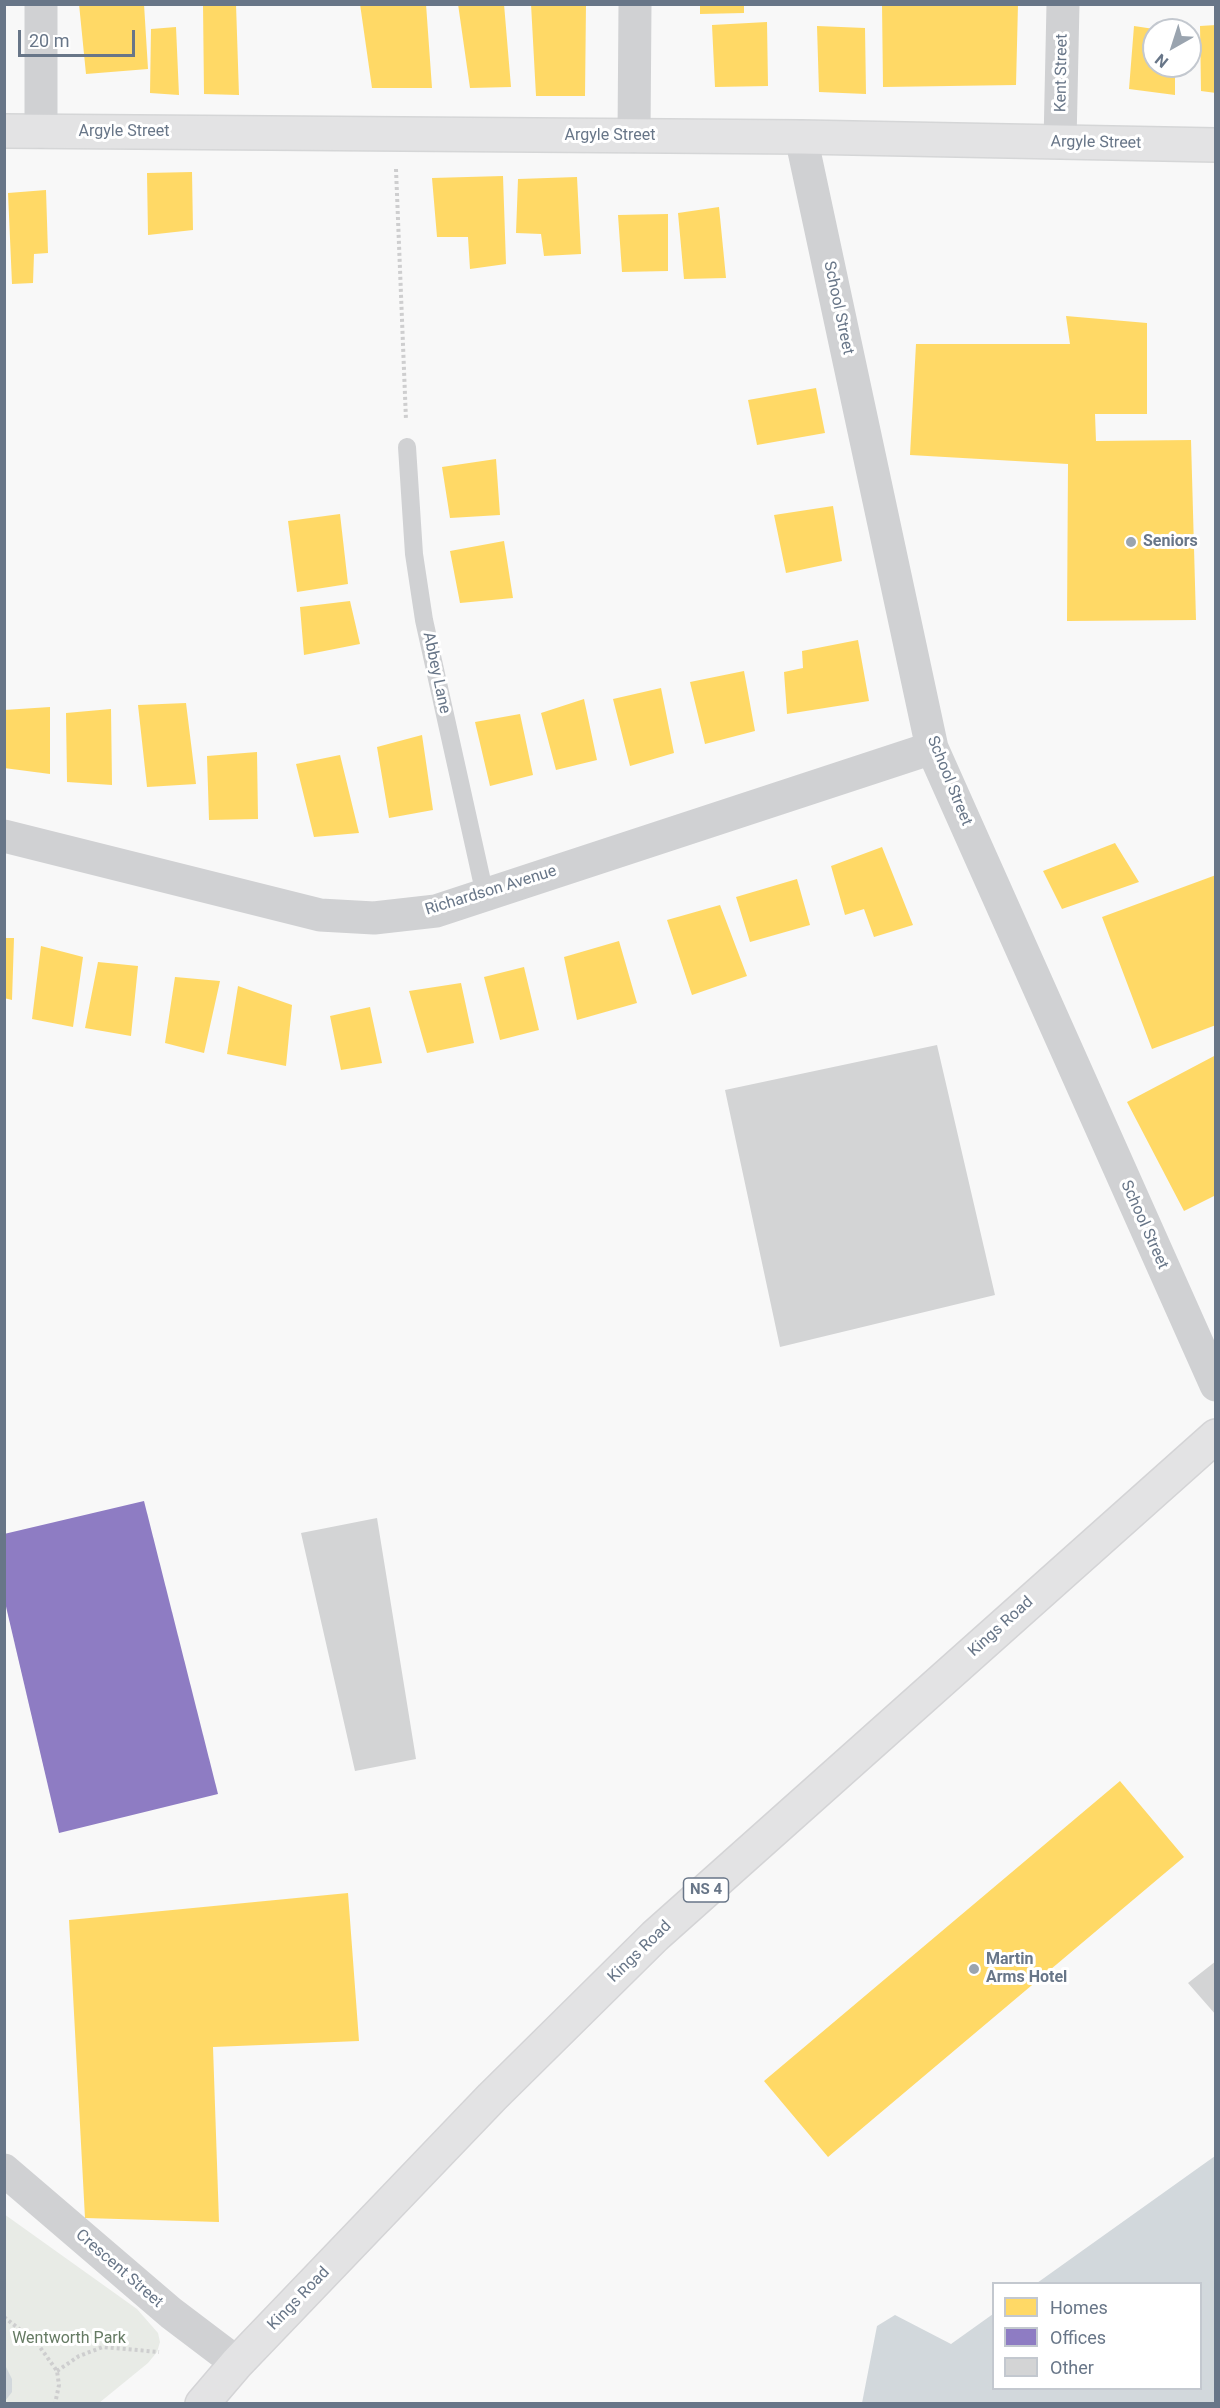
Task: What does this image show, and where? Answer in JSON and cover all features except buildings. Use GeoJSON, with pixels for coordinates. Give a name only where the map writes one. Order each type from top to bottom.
{"type":"FeatureCollection","features":[{"type":"Feature","properties":{"kind":"main road","name":"Argyle Street"},"geometry":{"type":"LineString","coordinates":[[4,131],[801,137],[1215,145]]}},
{"type":"Feature","properties":{"kind":"main road","name":"Kings Road"},"geometry":{"type":"LineString","coordinates":[[202,2403],[237,2363],[492,2097],[655,1936],[1211,1443]]}},
{"type":"Feature","properties":{"kind":"street"},"geometry":{"type":"LineString","coordinates":[[41,4],[41,132]]}},
{"type":"Feature","properties":{"kind":"street"},"geometry":{"type":"LineString","coordinates":[[634,136],[635,4]]}},
{"type":"Feature","properties":{"kind":"street","name":"Kent Street"},"geometry":{"type":"LineString","coordinates":[[1060,142],[1063,4]]}},
{"type":"Feature","properties":{"kind":"street","name":"School Street"},"geometry":{"type":"LineString","coordinates":[[801,137],[932,748],[1215,1385]]}},
{"type":"Feature","properties":{"kind":"street","name":"Richardson Avenue"},"geometry":{"type":"LineString","coordinates":[[4,836],[329,916],[374,918],[406,915],[436,910],[485,895],[932,748]]}},
{"type":"Feature","properties":{"kind":"street","name":"Crescent Street"},"geometry":{"type":"LineString","coordinates":[[4,2170],[171,2313],[237,2363]]}},
{"type":"Feature","properties":{"kind":"lane","name":"Abbey Lane"},"geometry":{"type":"LineString","coordinates":[[407,447],[414,554],[423,610],[485,895]]}},
{"type":"Feature","properties":{"kind":"path"},"geometry":{"type":"LineString","coordinates":[[395,134],[407,447]]}},
{"type":"Feature","properties":{"kind":"path"},"geometry":{"type":"LineString","coordinates":[[4,2318],[37,2343],[57,2371],[59,2385],[55,2403]]}},
{"type":"Feature","properties":{"kind":"path"},"geometry":{"type":"LineString","coordinates":[[57,2371],[79,2356],[103,2347],[162,2352]]}},
{"type":"Feature","properties":{"kind":"green space","name":"Wentworth Park"},"geometry":{"type":"Polygon","coordinates":[[[4,2214],[137,2309],[158,2333],[160,2342],[157,2352],[148,2363],[99,2403],[5,2403],[4,2214]]]}},
{"type":"Feature","properties":{"kind":"shaded area"},"geometry":{"type":"Polygon","coordinates":[[[1215,2156],[1215,2403],[862,2403],[877,2326],[895,2315],[951,2344],[992,2315],[992,2390],[1202,2390],[1202,2282],[1038,2282],[1215,2156]]]}},
{"type":"Feature","properties":{"kind":"shaded area"},"geometry":{"type":"Polygon","coordinates":[[[5,2365],[12,2379],[12,2392],[5,2401],[5,2365]]]}},
{"type":"Feature","properties":{"kind":"place","name":"Seniors"},"geometry":{"type":"Point","coordinates":[1131,542]}},
{"type":"Feature","properties":{"kind":"place","name":"Martin Arms Hotel"},"geometry":{"type":"Point","coordinates":[974,1969]}}]}
